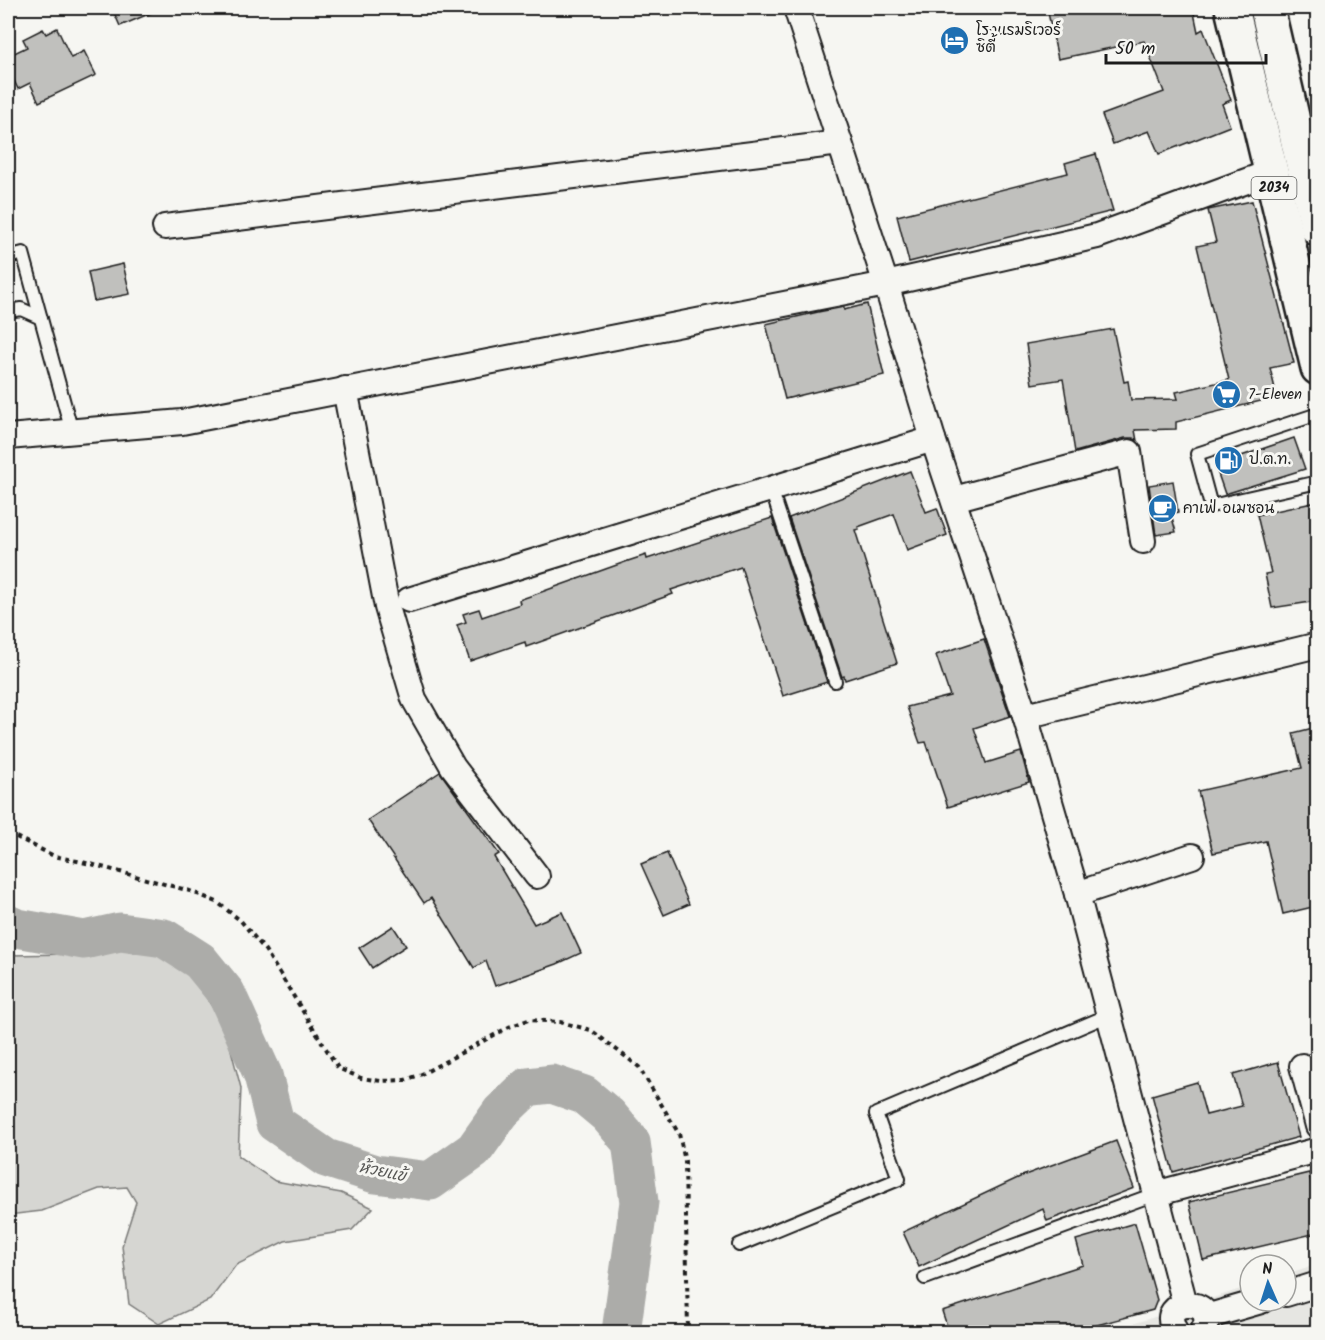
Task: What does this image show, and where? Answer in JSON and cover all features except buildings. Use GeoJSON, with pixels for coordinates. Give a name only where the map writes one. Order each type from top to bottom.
{"type":"FeatureCollection","features":[{"type":"Feature","properties":{"kind":"main road","name":"2034"},"geometry":{"type":"LineString","coordinates":[[1232,8],[1317,368]]}},
{"type":"Feature","properties":{"kind":"main road","name":"2034"},"geometry":{"type":"LineString","coordinates":[[1267,8],[1310,158],[1317,229]]}},
{"type":"Feature","properties":{"kind":"street"},"geometry":{"type":"LineString","coordinates":[[796,8],[886,284],[933,439],[1025,716],[1077,894],[1185,1304]]}},
{"type":"Feature","properties":{"kind":"street"},"geometry":{"type":"LineString","coordinates":[[165,227],[840,143]]}},
{"type":"Feature","properties":{"kind":"street"},"geometry":{"type":"LineString","coordinates":[[8,437],[182,422],[886,284],[1097,236],[1271,172]]}},
{"type":"Feature","properties":{"kind":"street"},"geometry":{"type":"LineString","coordinates":[[345,389],[387,607],[414,699],[453,767],[537,876]]}},
{"type":"Feature","properties":{"kind":"street"},"geometry":{"type":"LineString","coordinates":[[409,600],[933,439]]}},
{"type":"Feature","properties":{"kind":"street"},"geometry":{"type":"LineString","coordinates":[[954,499],[1129,452],[1143,541]]}},
{"type":"Feature","properties":{"kind":"street"},"geometry":{"type":"LineString","coordinates":[[1025,716],[1317,645]]}},
{"type":"Feature","properties":{"kind":"street"},"geometry":{"type":"LineString","coordinates":[[1077,894],[1192,856]]}},
{"type":"Feature","properties":{"kind":"street"},"geometry":{"type":"LineString","coordinates":[[1302,1066],[1317,1126]]}},
{"type":"Feature","properties":{"kind":"street"},"geometry":{"type":"LineString","coordinates":[[1155,1194],[1317,1150]]}},
{"type":"Feature","properties":{"kind":"street"},"geometry":{"type":"LineString","coordinates":[[1298,1290],[1317,1284]]}},
{"type":"Feature","properties":{"kind":"street"},"geometry":{"type":"LineString","coordinates":[[1168,1331],[1173,1313],[1185,1304],[1199,1307],[1204,1325],[1238,1311]]}},
{"type":"Feature","properties":{"kind":"lane"},"geometry":{"type":"LineString","coordinates":[[8,257],[23,253],[72,432]]}},
{"type":"Feature","properties":{"kind":"lane"},"geometry":{"type":"LineString","coordinates":[[8,311],[21,309],[41,318]]}},
{"type":"Feature","properties":{"kind":"lane"},"geometry":{"type":"LineString","coordinates":[[1317,414],[1197,454],[1211,506],[1317,482]]}},
{"type":"Feature","properties":{"kind":"lane"},"geometry":{"type":"LineString","coordinates":[[771,489],[835,681]]}},
{"type":"Feature","properties":{"kind":"lane"},"geometry":{"type":"LineString","coordinates":[[739,1245],[899,1179],[876,1114],[1109,1015]]}},
{"type":"Feature","properties":{"kind":"lane"},"geometry":{"type":"LineString","coordinates":[[925,1278],[1155,1194]]}},
{"type":"Feature","properties":{"kind":"path"},"geometry":{"type":"LineString","coordinates":[[8,833],[54,856],[190,891],[217,902],[241,921],[265,950],[338,1068],[361,1078],[381,1081],[405,1080],[422,1074],[509,1027],[528,1020],[560,1022],[591,1030],[613,1046],[639,1067],[679,1134],[685,1161],[688,1332]]}},
{"type":"Feature","properties":{"kind":"shaded area"},"geometry":{"type":"Polygon","coordinates":[[[112,947],[152,949],[188,969],[225,1027],[241,1088],[238,1156],[275,1181],[341,1193],[373,1208],[352,1230],[285,1241],[236,1265],[210,1300],[159,1324],[129,1304],[122,1246],[136,1202],[127,1187],[99,1189],[42,1211],[8,1215],[8,955],[74,954],[112,947]]]}},
{"type":"Feature","properties":{"kind":"shaded area"},"geometry":{"type":"Polygon","coordinates":[[[1317,1264],[1317,1332],[1108,1332],[1238,1290],[1238,1313],[1298,1313],[1298,1270],[1317,1264]]]}},
{"type":"Feature","properties":{"kind":"waterway","name":"ห้วยแข้"},"geometry":{"type":"LineString","coordinates":[[8,924],[17,928],[84,940],[120,932],[164,938],[200,961],[226,993],[263,1075],[275,1123],[326,1158],[375,1174],[430,1181],[474,1150],[501,1112],[527,1087],[552,1084],[584,1095],[608,1115],[631,1142],[639,1202],[621,1332]]}},
{"type":"Feature","properties":{"kind":"place","name":"โรงแรมริเวอร์ ซิตี้"},"geometry":{"type":"Point","coordinates":[955,40]}},
{"type":"Feature","properties":{"kind":"place","name":"7-Eleven"},"geometry":{"type":"Point","coordinates":[1227,395]}},
{"type":"Feature","properties":{"kind":"place","name":"ป.ต.ท."},"geometry":{"type":"Point","coordinates":[1228,460]}},
{"type":"Feature","properties":{"kind":"place","name":"คาเฟ่ อเมซอน"},"geometry":{"type":"Point","coordinates":[1162,509]}}]}
